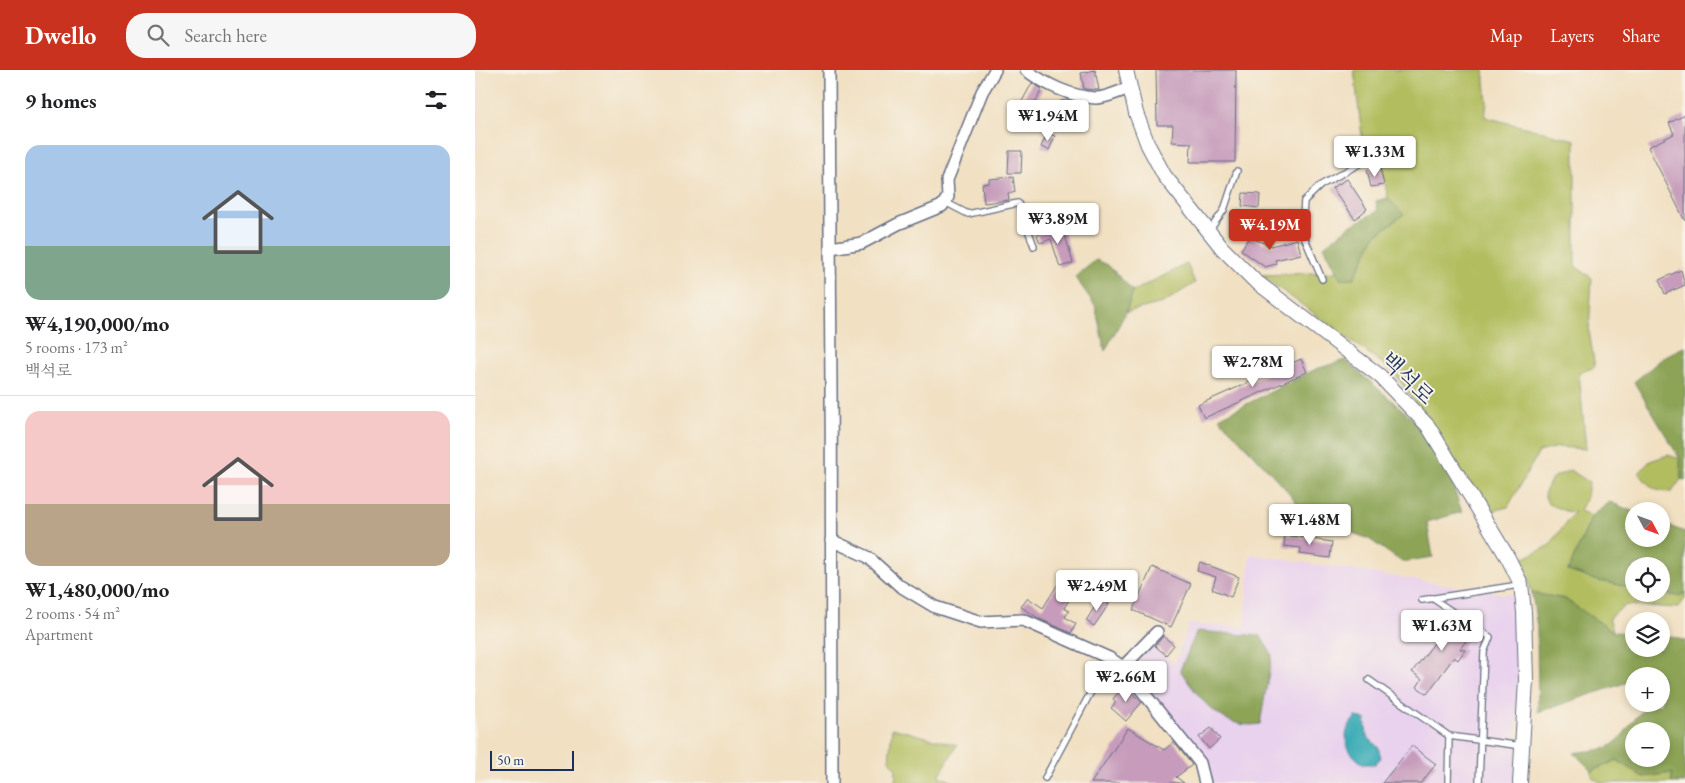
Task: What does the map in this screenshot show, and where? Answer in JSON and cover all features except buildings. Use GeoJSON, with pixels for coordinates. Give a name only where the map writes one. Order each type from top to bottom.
{"type":"FeatureCollection","features":[{"type":"Feature","properties":{"kind":"street"},"geometry":{"type":"LineString","coordinates":[[829,70],[832,783]]}},
{"type":"Feature","properties":{"kind":"street"},"geometry":{"type":"LineString","coordinates":[[831,248],[862,243],[898,224],[942,206],[949,197],[947,180],[982,92],[995,70]]}},
{"type":"Feature","properties":{"kind":"street"},"geometry":{"type":"LineString","coordinates":[[1026,70],[1041,81],[1074,94],[1097,98],[1130,88]]}},
{"type":"Feature","properties":{"kind":"street","name":"백석로"},"geometry":{"type":"LineString","coordinates":[[1126,70],[1136,113],[1148,145],[1164,176],[1209,231],[1254,280],[1380,376],[1428,426],[1466,487],[1521,584],[1526,680],[1520,783]]}},
{"type":"Feature","properties":{"kind":"street"},"geometry":{"type":"LineString","coordinates":[[831,540],[868,557],[900,586],[935,607],[981,622],[1023,620],[1109,658],[1123,667],[1200,763],[1205,783]]}},
{"type":"Feature","properties":{"kind":"street"},"geometry":{"type":"LineString","coordinates":[[1123,667],[1157,632]]}},
{"type":"Feature","properties":{"kind":"lane"},"geometry":{"type":"LineString","coordinates":[[1322,279],[1302,232],[1304,201],[1321,186],[1359,164]]}},
{"type":"Feature","properties":{"kind":"lane"},"geometry":{"type":"LineString","coordinates":[[1209,231],[1224,210],[1237,171]]}},
{"type":"Feature","properties":{"kind":"lane"},"geometry":{"type":"LineString","coordinates":[[945,202],[968,214],[1018,203],[1034,246]]}},
{"type":"Feature","properties":{"kind":"lane"},"geometry":{"type":"LineString","coordinates":[[1422,600],[1521,584]]}},
{"type":"Feature","properties":{"kind":"lane"},"geometry":{"type":"LineString","coordinates":[[1432,598],[1490,637],[1484,652],[1479,740],[1479,783]]}},
{"type":"Feature","properties":{"kind":"lane"},"geometry":{"type":"LineString","coordinates":[[1045,778],[1109,658]]}},
{"type":"Feature","properties":{"kind":"lane"},"geometry":{"type":"LineString","coordinates":[[1369,680],[1449,736],[1522,746]]}},
{"type":"Feature","properties":{"kind":"lane"},"geometry":{"type":"LineString","coordinates":[[1448,783],[1449,736]]}},
{"type":"Feature","properties":{"kind":"shaded area"},"geometry":{"type":"Polygon","coordinates":[[[1250,554],[1513,595],[1518,667],[1515,783],[1214,783],[1208,769],[1131,669],[1150,646],[1175,664],[1189,624],[1245,627],[1250,554]]]}},
{"type":"Feature","properties":{"kind":"green space"},"geometry":{"type":"Polygon","coordinates":[[[1354,70],[1484,70],[1487,103],[1485,117],[1575,140],[1575,266],[1592,278],[1589,331],[1595,367],[1579,373],[1586,449],[1558,447],[1539,452],[1508,507],[1489,512],[1394,372],[1261,275],[1337,272],[1341,279],[1354,278],[1375,236],[1404,214],[1388,198],[1380,159],[1364,153],[1354,70]]]}},
{"type":"Feature","properties":{"kind":"green space"},"geometry":{"type":"Polygon","coordinates":[[[1388,198],[1404,214],[1375,236],[1354,278],[1341,279],[1324,246],[1350,226],[1378,211],[1376,201],[1388,198]]]}},
{"type":"Feature","properties":{"kind":"green space"},"geometry":{"type":"Polygon","coordinates":[[[1096,260],[1108,265],[1133,291],[1126,312],[1105,351],[1095,305],[1075,277],[1096,260]]]}},
{"type":"Feature","properties":{"kind":"green space"},"geometry":{"type":"Polygon","coordinates":[[[1187,264],[1195,283],[1163,303],[1126,312],[1133,291],[1187,264]]]}},
{"type":"Feature","properties":{"kind":"green space"},"geometry":{"type":"Polygon","coordinates":[[[1685,346],[1685,480],[1681,479],[1680,459],[1634,382],[1663,358],[1685,346]]]}},
{"type":"Feature","properties":{"kind":"green space"},"geometry":{"type":"Polygon","coordinates":[[[1345,360],[1412,418],[1449,475],[1462,512],[1427,522],[1433,557],[1402,562],[1369,539],[1307,516],[1283,486],[1219,418],[1316,369],[1345,360]]]}},
{"type":"Feature","properties":{"kind":"green space"},"geometry":{"type":"Polygon","coordinates":[[[1668,455],[1680,459],[1681,479],[1672,492],[1653,488],[1639,473],[1650,461],[1668,455]]]}},
{"type":"Feature","properties":{"kind":"green space"},"geometry":{"type":"Polygon","coordinates":[[[1570,470],[1589,482],[1587,496],[1580,511],[1592,516],[1568,571],[1595,580],[1625,586],[1625,602],[1670,602],[1670,595],[1678,596],[1685,593],[1685,599],[1678,608],[1626,605],[1609,618],[1614,633],[1565,599],[1532,593],[1522,559],[1549,546],[1574,512],[1565,511],[1548,504],[1544,494],[1552,478],[1570,470]]]}},
{"type":"Feature","properties":{"kind":"green space"},"geometry":{"type":"Polygon","coordinates":[[[1610,502],[1625,508],[1625,548],[1670,548],[1670,526],[1685,532],[1685,593],[1678,596],[1670,595],[1670,557],[1625,557],[1625,586],[1595,580],[1568,571],[1592,516],[1610,502]]]}},
{"type":"Feature","properties":{"kind":"green space"},"geometry":{"type":"Polygon","coordinates":[[[1532,593],[1565,599],[1614,632],[1625,633],[1625,657],[1670,657],[1670,636],[1685,641],[1685,783],[1672,783],[1672,773],[1643,777],[1628,767],[1670,767],[1670,722],[1633,722],[1641,712],[1670,712],[1670,667],[1625,667],[1625,683],[1538,712],[1537,627],[1532,593]]]}},
{"type":"Feature","properties":{"kind":"green space"},"geometry":{"type":"Polygon","coordinates":[[[1197,631],[1261,636],[1272,655],[1260,724],[1246,725],[1223,717],[1204,701],[1180,670],[1197,631]]]}},
{"type":"Feature","properties":{"kind":"green space"},"geometry":{"type":"Polygon","coordinates":[[[892,728],[957,745],[939,776],[956,783],[895,783],[896,768],[889,760],[892,728]]]}},
{"type":"Feature","properties":{"kind":"green space"},"geometry":{"type":"Polygon","coordinates":[[[1625,731],[1625,765],[1617,760],[1592,771],[1574,753],[1599,750],[1612,745],[1625,731]]]}},
{"type":"Feature","properties":{"kind":"green space"},"geometry":{"type":"Polygon","coordinates":[[[1617,760],[1643,777],[1672,773],[1672,783],[1601,783],[1592,777],[1592,771],[1617,760]]]}},
{"type":"Feature","properties":{"kind":"water"},"geometry":{"type":"Polygon","coordinates":[[[1356,717],[1365,719],[1367,736],[1378,747],[1381,758],[1375,764],[1364,764],[1349,749],[1346,736],[1347,730],[1356,717]]]}}]}
